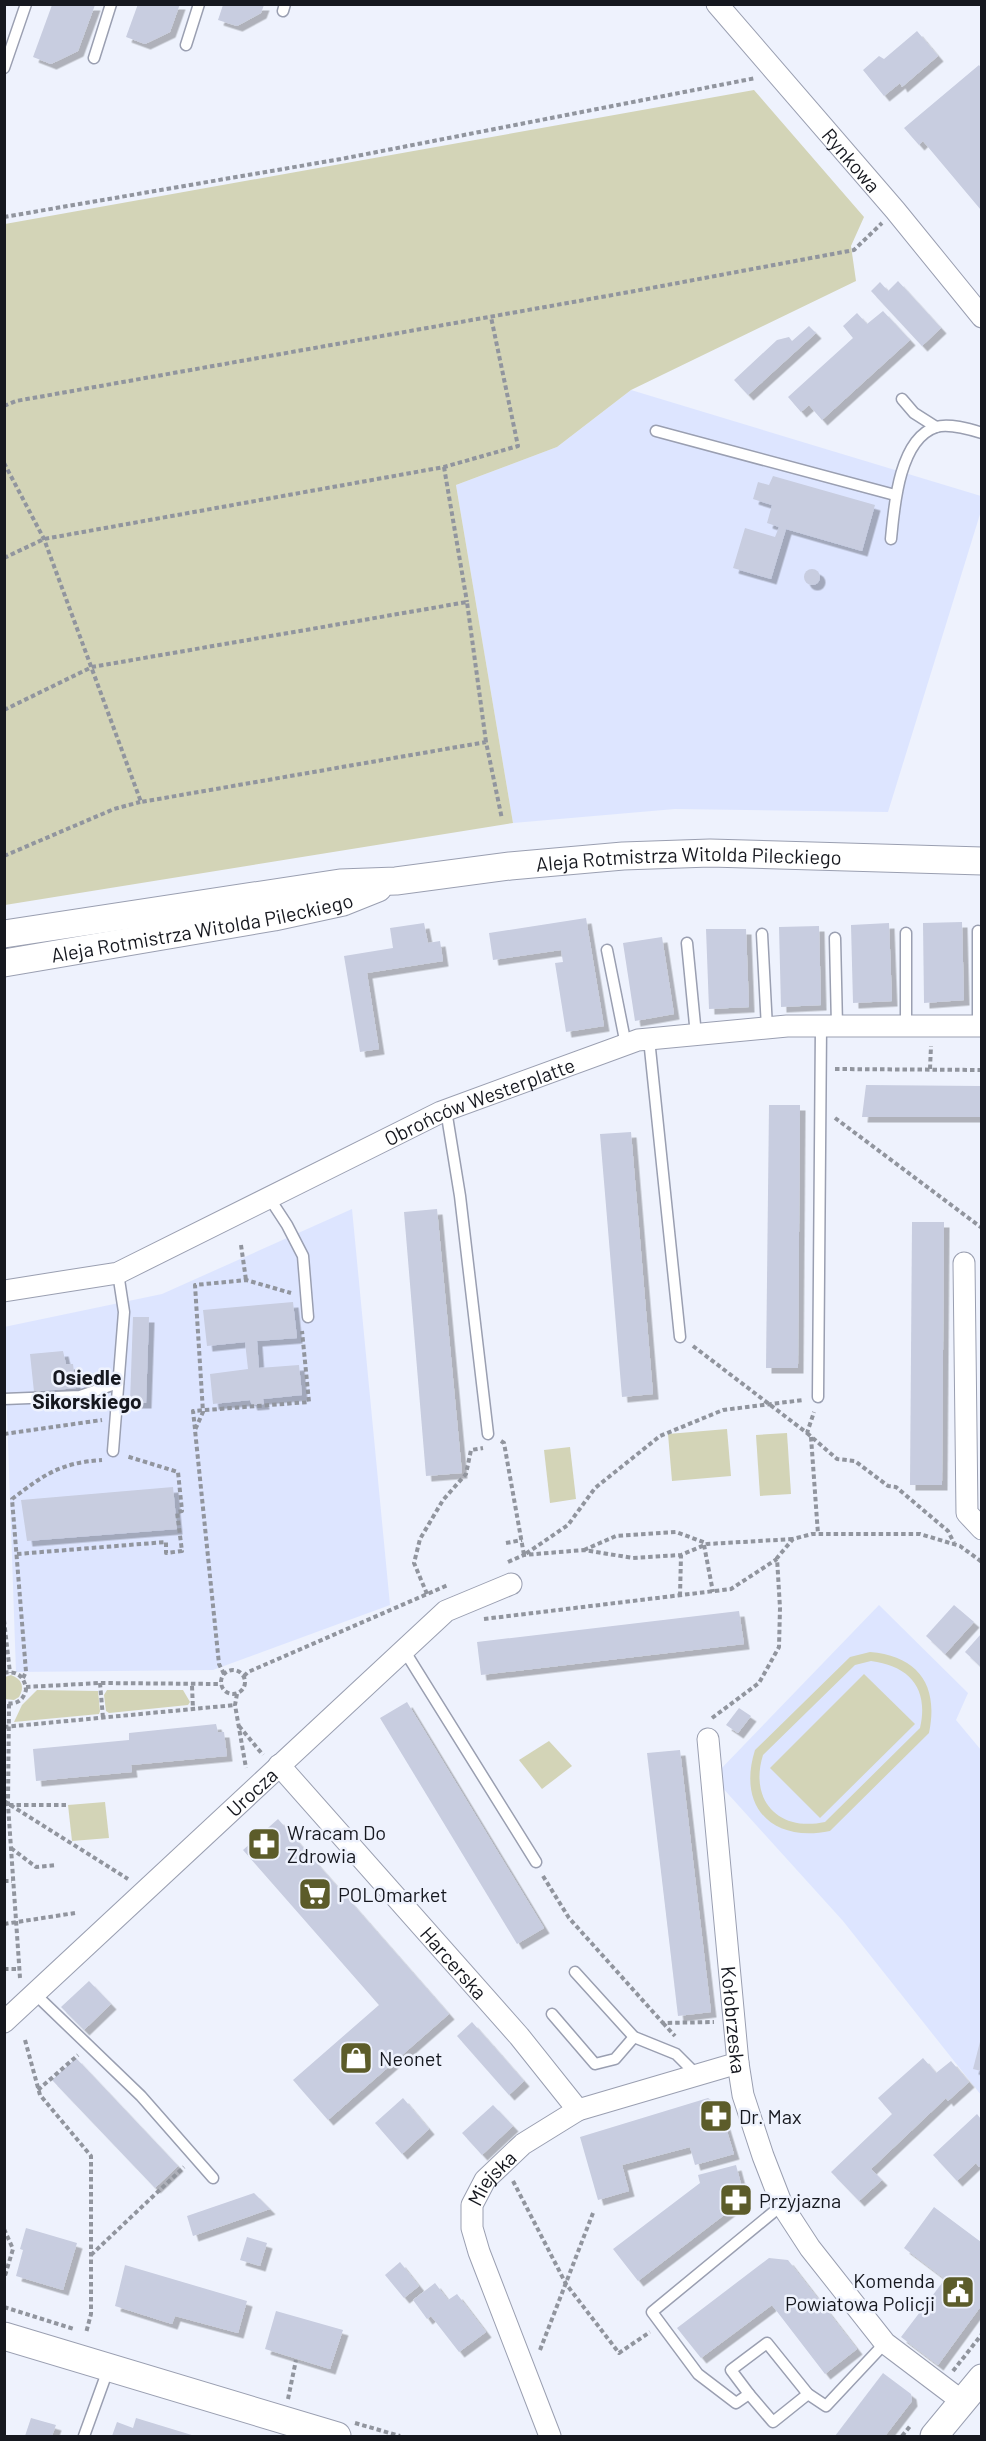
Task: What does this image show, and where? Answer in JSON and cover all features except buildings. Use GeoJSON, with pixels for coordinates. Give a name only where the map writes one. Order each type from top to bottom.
{"type":"FeatureCollection","features":[{"type":"Feature","properties":{"kind":"street","name":"Rynkowa"},"geometry":{"type":"LineString","coordinates":[[717,4],[895,210],[981,317]]}},
{"type":"Feature","properties":{"kind":"street","name":"Aleja Rotmistrza Witolda Pileckiego"},"geometry":{"type":"LineString","coordinates":[[4,934],[340,883],[396,881],[510,866],[623,856],[710,853],[981,861]]}},
{"type":"Feature","properties":{"kind":"street","name":"Aleja Rotmistrza Witolda Pileckiego"},"geometry":{"type":"LineString","coordinates":[[4,963],[274,917],[343,902],[396,881]]}},
{"type":"Feature","properties":{"kind":"street","name":"Obrońców Westerplatte"},"geometry":{"type":"LineString","coordinates":[[4,1291],[118,1273],[446,1110],[626,1045],[649,1039],[767,1028],[980,1026]]}},
{"type":"Feature","properties":{"kind":"street"},"geometry":{"type":"LineString","coordinates":[[964,1263],[967,1513],[981,1528]]}},
{"type":"Feature","properties":{"kind":"street","name":"Urocza"},"geometry":{"type":"LineString","coordinates":[[4,2022],[28,1990],[272,1761],[404,1650],[446,1611],[511,1584]]}},
{"type":"Feature","properties":{"kind":"street","name":"Kołobrzeska"},"geometry":{"type":"LineString","coordinates":[[708,1738],[738,2063],[743,2095],[763,2156],[782,2205],[810,2248],[885,2343],[963,2402]]}},
{"type":"Feature","properties":{"kind":"street","name":"Harcerska"},"geometry":{"type":"LineString","coordinates":[[272,1761],[519,2036],[578,2110]]}},
{"type":"Feature","properties":{"kind":"street","name":"Miejska"},"geometry":{"type":"LineString","coordinates":[[550,2436],[479,2252],[472,2228],[472,2205],[485,2180],[523,2144],[578,2110],[738,2063]]}},
{"type":"Feature","properties":{"kind":"street"},"geometry":{"type":"LineString","coordinates":[[4,2336],[343,2432]]}},
{"type":"Feature","properties":{"kind":"street"},"geometry":{"type":"LineString","coordinates":[[934,2436],[981,2378]]}},
{"type":"Feature","properties":{"kind":"lane"},"geometry":{"type":"LineString","coordinates":[[4,68],[26,4]]}},
{"type":"Feature","properties":{"kind":"lane"},"geometry":{"type":"LineString","coordinates":[[94,58],[111,4]]}},
{"type":"Feature","properties":{"kind":"lane"},"geometry":{"type":"LineString","coordinates":[[186,45],[199,4]]}},
{"type":"Feature","properties":{"kind":"lane"},"geometry":{"type":"LineString","coordinates":[[902,399],[914,413],[936,427],[964,427],[981,433]]}},
{"type":"Feature","properties":{"kind":"lane"},"geometry":{"type":"LineString","coordinates":[[891,539],[895,495],[905,464],[916,441],[936,427]]}},
{"type":"Feature","properties":{"kind":"lane"},"geometry":{"type":"LineString","coordinates":[[656,431],[895,495]]}},
{"type":"Feature","properties":{"kind":"lane"},"geometry":{"type":"LineString","coordinates":[[978,931],[980,1026]]}},
{"type":"Feature","properties":{"kind":"lane"},"geometry":{"type":"LineString","coordinates":[[906,933],[906,1026]]}},
{"type":"Feature","properties":{"kind":"lane"},"geometry":{"type":"LineString","coordinates":[[762,934],[767,1028]]}},
{"type":"Feature","properties":{"kind":"lane"},"geometry":{"type":"LineString","coordinates":[[819,1397],[821,1069],[829,1026],[835,938]]}},
{"type":"Feature","properties":{"kind":"lane"},"geometry":{"type":"LineString","coordinates":[[687,944],[696,1035]]}},
{"type":"Feature","properties":{"kind":"lane"},"geometry":{"type":"LineString","coordinates":[[607,950],[626,1045]]}},
{"type":"Feature","properties":{"kind":"lane"},"geometry":{"type":"LineString","coordinates":[[649,1039],[680,1337]]}},
{"type":"Feature","properties":{"kind":"lane"},"geometry":{"type":"LineString","coordinates":[[446,1110],[460,1196],[488,1434]]}},
{"type":"Feature","properties":{"kind":"lane"},"geometry":{"type":"LineString","coordinates":[[270,1199],[303,1256],[304,1319]]}},
{"type":"Feature","properties":{"kind":"lane"},"geometry":{"type":"LineString","coordinates":[[113,1451],[124,1312],[118,1273]]}},
{"type":"Feature","properties":{"kind":"lane"},"geometry":{"type":"LineString","coordinates":[[4,1399],[80,1396],[118,1383]]}},
{"type":"Feature","properties":{"kind":"lane"},"geometry":{"type":"LineString","coordinates":[[404,1650],[537,1865]]}},
{"type":"Feature","properties":{"kind":"lane"},"geometry":{"type":"LineString","coordinates":[[575,1972],[634,2037],[676,2054],[696,2074]]}},
{"type":"Feature","properties":{"kind":"lane"},"geometry":{"type":"LineString","coordinates":[[28,1990],[141,2096],[213,2178]]}},
{"type":"Feature","properties":{"kind":"lane"},"geometry":{"type":"LineString","coordinates":[[552,2014],[595,2064],[615,2060],[634,2037]]}},
{"type":"Feature","properties":{"kind":"lane"},"geometry":{"type":"LineString","coordinates":[[749,2394],[736,2403],[698,2374],[652,2312],[782,2205]]}},
{"type":"Feature","properties":{"kind":"lane"},"geometry":{"type":"LineString","coordinates":[[808,2394],[773,2422],[731,2370],[767,2343],[808,2394],[826,2406],[885,2343]]}},
{"type":"Feature","properties":{"kind":"lane"},"geometry":{"type":"LineString","coordinates":[[84,2436],[109,2367]]}},
{"type":"Feature","properties":{"kind":"path"},"geometry":{"type":"LineString","coordinates":[[4,217],[352,157],[777,74]]}},
{"type":"Feature","properties":{"kind":"path"},"geometry":{"type":"LineString","coordinates":[[4,406],[16,401],[854,250],[895,210]]}},
{"type":"Feature","properties":{"kind":"path"},"geometry":{"type":"LineString","coordinates":[[4,558],[44,539],[444,467],[518,446],[491,317]]}},
{"type":"Feature","properties":{"kind":"path"},"geometry":{"type":"LineString","coordinates":[[4,463],[44,539],[141,802]]}},
{"type":"Feature","properties":{"kind":"path"},"geometry":{"type":"LineString","coordinates":[[444,467],[467,602],[486,742],[502,819]]}},
{"type":"Feature","properties":{"kind":"path"},"geometry":{"type":"LineString","coordinates":[[4,710],[92,667],[467,602]]}},
{"type":"Feature","properties":{"kind":"path"},"geometry":{"type":"LineString","coordinates":[[4,856],[114,810],[141,802],[486,742]]}},
{"type":"Feature","properties":{"kind":"path"},"geometry":{"type":"LineString","coordinates":[[821,1069],[981,1070]]}},
{"type":"Feature","properties":{"kind":"path"},"geometry":{"type":"LineString","coordinates":[[821,1102],[833,1117],[981,1228]]}},
{"type":"Feature","properties":{"kind":"path"},"geometry":{"type":"LineString","coordinates":[[241,1245],[246,1280]]}},
{"type":"Feature","properties":{"kind":"path"},"geometry":{"type":"LineString","coordinates":[[195,1430],[203,1411],[195,1285],[246,1280],[298,1295],[304,1319],[309,1402],[203,1411],[193,1412],[219,1664],[224,1674],[221,1684],[224,1691],[230,1694],[237,1694],[243,1690],[246,1684],[245,1677],[240,1672],[234,1670],[224,1674]]}},
{"type":"Feature","properties":{"kind":"path"},"geometry":{"type":"LineString","coordinates":[[680,1337],[837,1459],[855,1461],[888,1486],[896,1487],[948,1531],[954,1544]]}},
{"type":"Feature","properties":{"kind":"path"},"geometry":{"type":"LineString","coordinates":[[504,1443],[524,1555],[568,1525],[596,1488],[660,1436],[723,1410],[819,1397],[809,1435],[819,1534]]}},
{"type":"Feature","properties":{"kind":"path"},"geometry":{"type":"LineString","coordinates":[[4,1434],[116,1418]]}},
{"type":"Feature","properties":{"kind":"path"},"geometry":{"type":"LineString","coordinates":[[488,1434],[504,1443]]}},
{"type":"Feature","properties":{"kind":"path"},"geometry":{"type":"LineString","coordinates":[[427,1594],[414,1563],[420,1539],[443,1500],[466,1474],[471,1450],[504,1443]]}},
{"type":"Feature","properties":{"kind":"path"},"geometry":{"type":"LineString","coordinates":[[17,1554],[166,1542],[166,1553],[182,1551],[177,1512],[182,1511],[178,1472],[113,1451],[105,1460],[75,1462],[41,1477],[12,1499],[26,1671],[22,1678]]}},
{"type":"Feature","properties":{"kind":"path"},"geometry":{"type":"LineString","coordinates":[[584,1551],[616,1536],[676,1532],[706,1544],[713,1592]]}},
{"type":"Feature","properties":{"kind":"path"},"geometry":{"type":"LineString","coordinates":[[748,1541],[793,1539],[819,1534],[920,1534],[954,1544],[981,1562]]}},
{"type":"Feature","properties":{"kind":"path"},"geometry":{"type":"LineString","coordinates":[[480,1620],[731,1589],[777,1559],[793,1539]]}},
{"type":"Feature","properties":{"kind":"path"},"geometry":{"type":"LineString","coordinates":[[506,1543],[522,1540]]}},
{"type":"Feature","properties":{"kind":"path"},"geometry":{"type":"LineString","coordinates":[[680,1596],[681,1555]]}},
{"type":"Feature","properties":{"kind":"path"},"geometry":{"type":"LineString","coordinates":[[708,1738],[709,1721],[759,1683],[779,1647],[780,1608],[777,1559]]}},
{"type":"Feature","properties":{"kind":"path"},"geometry":{"type":"LineString","coordinates":[[4,1620],[10,1673]]}},
{"type":"Feature","properties":{"kind":"path"},"geometry":{"type":"LineString","coordinates":[[4,1673],[15,1673],[22,1678],[26,1687],[24,1696],[19,1701],[7,1703],[6,1803],[19,1969],[28,1990]]}},
{"type":"Feature","properties":{"kind":"path"},"geometry":{"type":"LineString","coordinates":[[26,1687],[100,1683],[192,1686],[221,1684]]}},
{"type":"Feature","properties":{"kind":"path"},"geometry":{"type":"LineString","coordinates":[[100,1683],[103,1718]]}},
{"type":"Feature","properties":{"kind":"path"},"geometry":{"type":"LineString","coordinates":[[192,1686],[194,1709]]}},
{"type":"Feature","properties":{"kind":"path"},"geometry":{"type":"LineString","coordinates":[[237,1694],[235,1705],[247,1774]]}},
{"type":"Feature","properties":{"kind":"path"},"geometry":{"type":"LineString","coordinates":[[7,1727],[235,1705]]}},
{"type":"Feature","properties":{"kind":"path"},"geometry":{"type":"LineString","coordinates":[[238,1726],[272,1761]]}},
{"type":"Feature","properties":{"kind":"path"},"geometry":{"type":"LineString","coordinates":[[6,1803],[68,1805]]}},
{"type":"Feature","properties":{"kind":"path"},"geometry":{"type":"LineString","coordinates":[[6,1803],[133,1882]]}},
{"type":"Feature","properties":{"kind":"path"},"geometry":{"type":"LineString","coordinates":[[10,1848],[36,1868],[57,1865]]}},
{"type":"Feature","properties":{"kind":"path"},"geometry":{"type":"LineString","coordinates":[[537,1865],[569,1918],[679,2041]]}},
{"type":"Feature","properties":{"kind":"path"},"geometry":{"type":"LineString","coordinates":[[4,1881],[12,1881]]}},
{"type":"Feature","properties":{"kind":"path"},"geometry":{"type":"LineString","coordinates":[[4,1924],[75,1913]]}},
{"type":"Feature","properties":{"kind":"path"},"geometry":{"type":"LineString","coordinates":[[4,1969],[19,1969]]}},
{"type":"Feature","properties":{"kind":"path"},"geometry":{"type":"LineString","coordinates":[[663,2023],[717,2022]]}},
{"type":"Feature","properties":{"kind":"path"},"geometry":{"type":"LineString","coordinates":[[25,2040],[40,2095],[91,2156],[90,2314],[86,2333]]}},
{"type":"Feature","properties":{"kind":"path"},"geometry":{"type":"LineString","coordinates":[[38,2090],[76,2055],[82,2055]]}},
{"type":"Feature","properties":{"kind":"path"},"geometry":{"type":"LineString","coordinates":[[91,2255],[184,2167],[182,2158]]}},
{"type":"Feature","properties":{"kind":"path"},"geometry":{"type":"LineString","coordinates":[[508,2172],[566,2284],[619,2354],[661,2324]]}},
{"type":"Feature","properties":{"kind":"path"},"geometry":{"type":"LineString","coordinates":[[539,2350],[593,2213]]}},
{"type":"Feature","properties":{"kind":"path"},"geometry":{"type":"LineString","coordinates":[[4,2229],[13,2249],[4,2278]]}},
{"type":"Feature","properties":{"kind":"path"},"geometry":{"type":"LineString","coordinates":[[941,2386],[981,2334]]}},
{"type":"Feature","properties":{"kind":"path"},"geometry":{"type":"LineString","coordinates":[[288,2400],[296,2360]]}},
{"type":"Feature","properties":{"kind":"path"},"geometry":{"type":"LineString","coordinates":[[343,2432],[351,2421],[400,2436]]}},
{"type":"Feature","properties":{"kind":"shaded area"},"geometry":{"type":"Polygon","coordinates":[[[631,390],[981,496],[981,511],[888,812],[675,809],[513,823],[456,485],[557,447],[631,390]]]}},
{"type":"Feature","properties":{"kind":"shaded area"},"geometry":{"type":"Polygon","coordinates":[[[352,1209],[390,1605],[213,1670],[16,1672],[4,1327],[162,1294],[352,1209]]]}},
{"type":"Feature","properties":{"kind":"shaded area"},"geometry":{"type":"Polygon","coordinates":[[[879,1605],[968,1693],[956,1720],[981,1750],[981,2095],[843,1921],[720,1785],[717,1773],[879,1605]]]}},
{"type":"Feature","properties":{"kind":"green space"},"geometry":{"type":"Polygon","coordinates":[[[754,90],[864,217],[851,246],[856,281],[631,390],[557,447],[456,485],[513,823],[5,905],[5,224],[754,90]]]}},
{"type":"Feature","properties":{"kind":"green space"},"geometry":{"type":"Polygon","coordinates":[[[727,1429],[731,1476],[672,1481],[668,1434],[727,1429]]]}},
{"type":"Feature","properties":{"kind":"green space"},"geometry":{"type":"Polygon","coordinates":[[[787,1433],[791,1494],[760,1496],[756,1435],[787,1433]]]}},
{"type":"Feature","properties":{"kind":"green space"},"geometry":{"type":"Polygon","coordinates":[[[570,1447],[576,1499],[550,1503],[544,1450],[570,1447]]]}},
{"type":"Feature","properties":{"kind":"green space"},"geometry":{"type":"Polygon","coordinates":[[[870,1652],[901,1660],[912,1667],[921,1676],[931,1701],[929,1733],[830,1831],[809,1833],[776,1826],[764,1816],[756,1804],[751,1788],[751,1770],[755,1750],[850,1657],[870,1652]],[[871,1661],[855,1665],[763,1755],[760,1786],[764,1799],[781,1817],[808,1824],[825,1822],[920,1728],[922,1702],[919,1691],[906,1674],[885,1664],[871,1661]]]}},
{"type":"Feature","properties":{"kind":"green space"},"geometry":{"type":"Polygon","coordinates":[[[864,1674],[915,1724],[820,1818],[770,1768],[864,1674]]]}},
{"type":"Feature","properties":{"kind":"green space"},"geometry":{"type":"Polygon","coordinates":[[[11,1675],[20,1681],[22,1687],[19,1697],[14,1700],[5,1699],[5,1677],[11,1675]]]}},
{"type":"Feature","properties":{"kind":"green space"},"geometry":{"type":"Polygon","coordinates":[[[37,1690],[98,1691],[99,1714],[14,1722],[22,1705],[37,1690]]]}},
{"type":"Feature","properties":{"kind":"green space"},"geometry":{"type":"Polygon","coordinates":[[[107,1690],[183,1690],[190,1702],[188,1705],[109,1713],[106,1711],[104,1695],[107,1690]]]}},
{"type":"Feature","properties":{"kind":"green space"},"geometry":{"type":"Polygon","coordinates":[[[549,1741],[572,1766],[542,1789],[519,1760],[549,1741]]]}},
{"type":"Feature","properties":{"kind":"green space"},"geometry":{"type":"Polygon","coordinates":[[[105,1802],[109,1838],[72,1841],[68,1805],[105,1802]]]}},
{"type":"Feature","properties":{"kind":"place","name":"Wracam Do Zdrowia"},"geometry":{"type":"Point","coordinates":[264,1844]}},
{"type":"Feature","properties":{"kind":"place","name":"POLOmarket"},"geometry":{"type":"Point","coordinates":[315,1894]}},
{"type":"Feature","properties":{"kind":"place","name":"Neonet"},"geometry":{"type":"Point","coordinates":[356,2058]}},
{"type":"Feature","properties":{"kind":"place","name":"Dr. Max"},"geometry":{"type":"Point","coordinates":[716,2116]}},
{"type":"Feature","properties":{"kind":"place","name":"Przyjazna"},"geometry":{"type":"Point","coordinates":[736,2200]}},
{"type":"Feature","properties":{"kind":"place","name":"Komenda Powiatowa Policji"},"geometry":{"type":"Point","coordinates":[958,2292]}},
{"type":"Feature","properties":{"kind":"district","name":"Osiedle Sikorskiego"},"geometry":{"type":"Point","coordinates":[87,1388]}}]}
